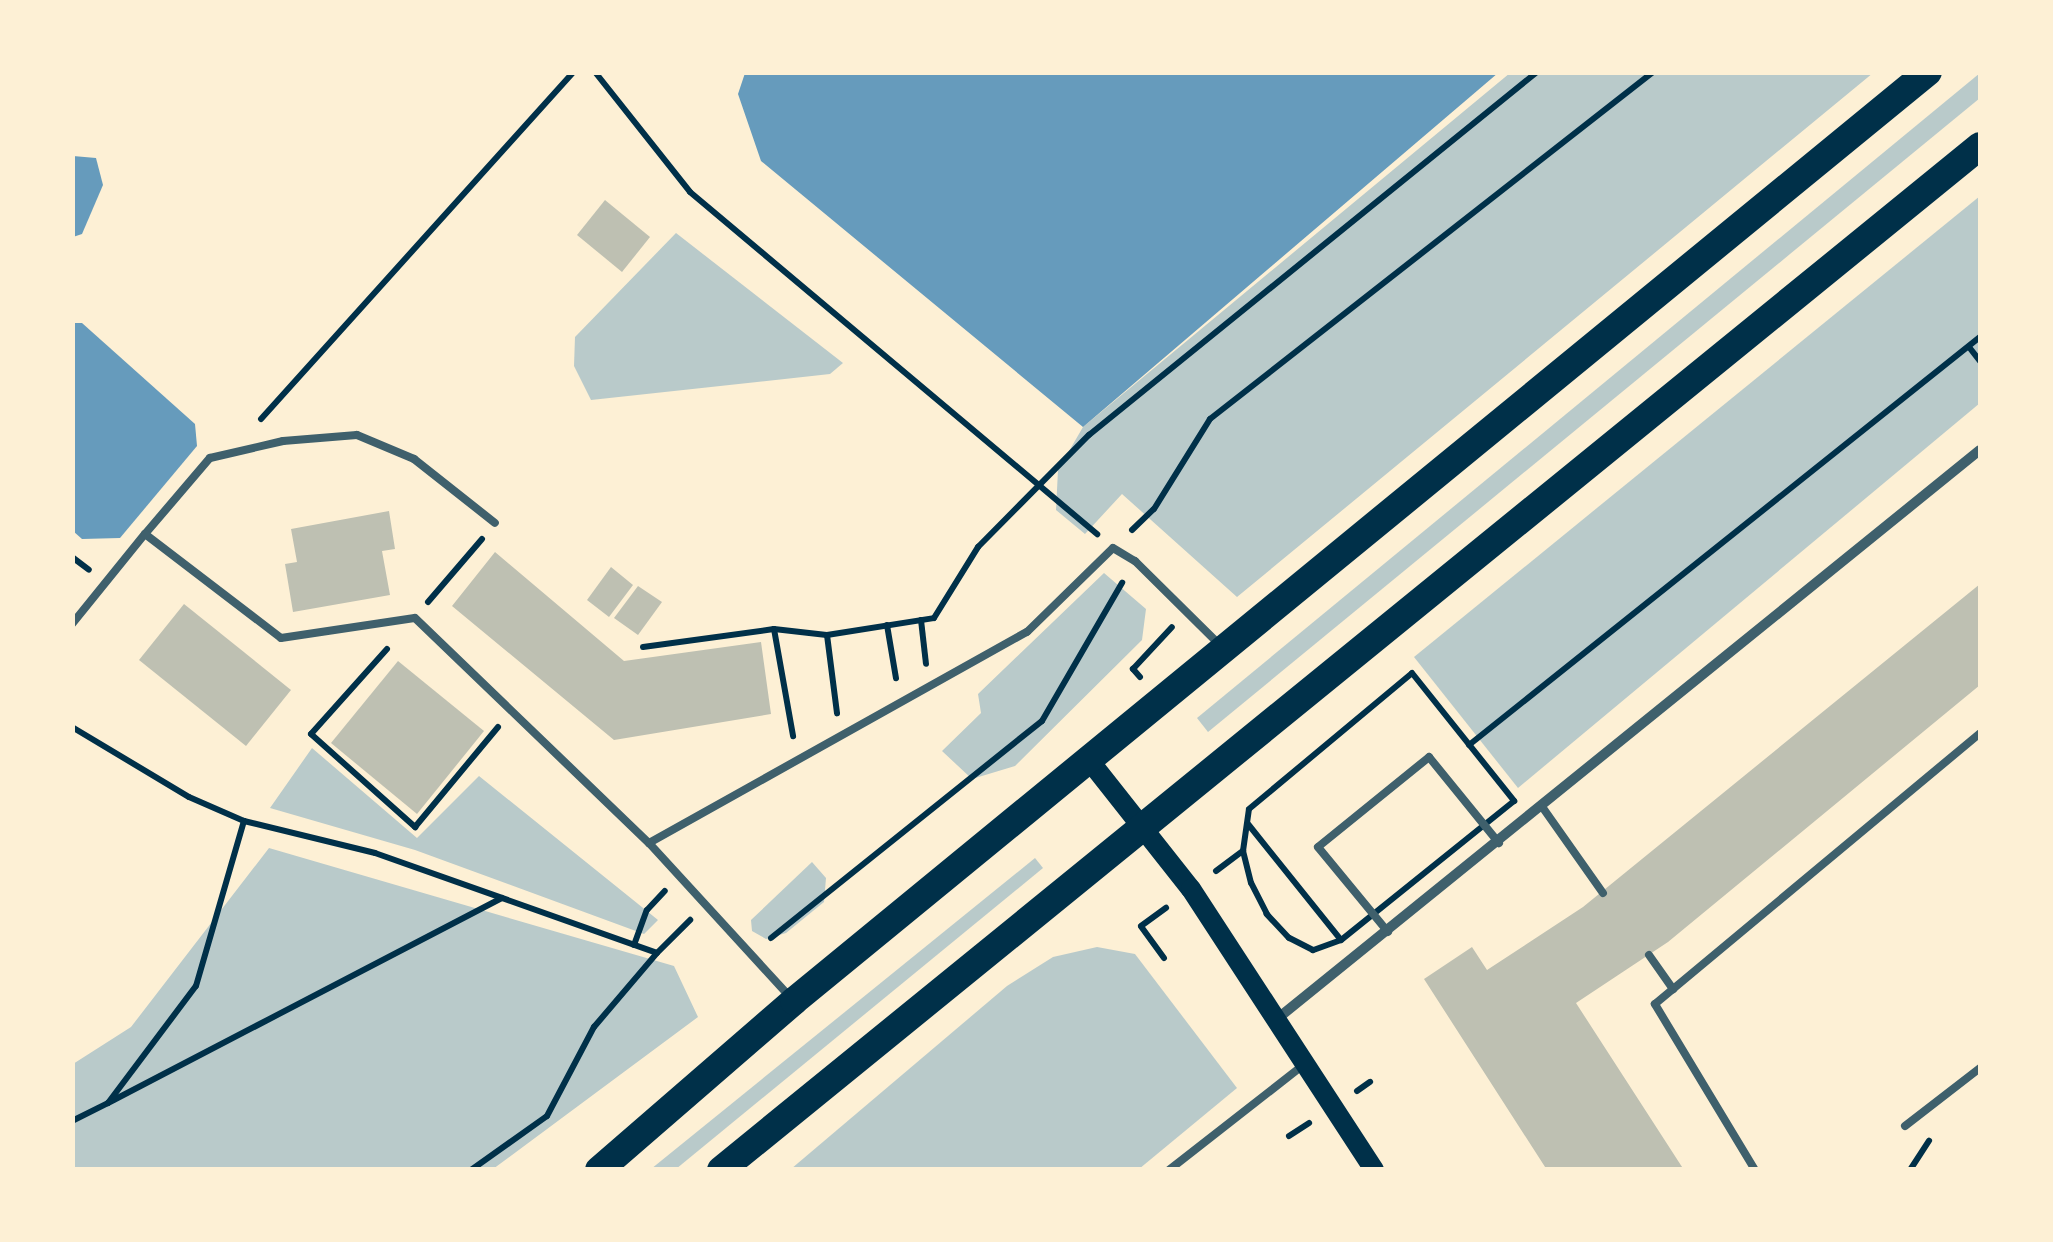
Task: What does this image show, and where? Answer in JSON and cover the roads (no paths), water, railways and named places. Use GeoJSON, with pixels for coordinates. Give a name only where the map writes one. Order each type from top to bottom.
{"type":"FeatureCollection","features":[{"type":"Feature","properties":{"kind":"highway"},"geometry":{"type":"LineString","coordinates":[[600,1170],[794,1001],[1928,72]]}},
{"type":"Feature","properties":{"kind":"highway"},"geometry":{"type":"LineString","coordinates":[[721,1170],[1980,146]]}},
{"type":"Feature","properties":{"kind":"main road"},"geometry":{"type":"LineString","coordinates":[[1090,760],[1144,825],[1277,1019],[1374,1170]]}},
{"type":"Feature","properties":{"kind":"street"},"geometry":{"type":"LineString","coordinates":[[1277,1019],[1543,808],[1980,450]]}},
{"type":"Feature","properties":{"kind":"lane"},"geometry":{"type":"LineString","coordinates":[[72,624],[210,458],[357,435],[414,460],[494,523]]}},
{"type":"Feature","properties":{"kind":"lane"},"geometry":{"type":"LineString","coordinates":[[145,534],[282,638],[415,618],[649,844],[794,1001]]}},
{"type":"Feature","properties":{"kind":"lane"},"geometry":{"type":"LineString","coordinates":[[649,844],[929,683],[1027,632],[1112,548],[1135,561],[1224,650]]}},
{"type":"Feature","properties":{"kind":"lane"},"geometry":{"type":"LineString","coordinates":[[1754,1170],[1655,1004],[1980,733]]}},
{"type":"Feature","properties":{"kind":"lane"},"geometry":{"type":"LineString","coordinates":[[1388,932],[1318,847],[1428,757],[1498,844]]}},
{"type":"Feature","properties":{"kind":"lane"},"geometry":{"type":"LineString","coordinates":[[1543,808],[1603,893]]}},
{"type":"Feature","properties":{"kind":"lane"},"geometry":{"type":"LineString","coordinates":[[1649,955],[1673,990]]}},
{"type":"Feature","properties":{"kind":"lane"},"geometry":{"type":"LineString","coordinates":[[1168,1170],[1305,1063]]}},
{"type":"Feature","properties":{"kind":"lane"},"geometry":{"type":"LineString","coordinates":[[1905,1126],[1980,1068]]}},
{"type":"Feature","properties":{"kind":"water"},"geometry":{"type":"Polygon","coordinates":[[[745,72],[1498,73],[1083,427],[761,161],[738,94],[745,72]]]}},
{"type":"Feature","properties":{"kind":"water"},"geometry":{"type":"Polygon","coordinates":[[[73,156],[96,158],[103,185],[82,234],[73,237],[73,156]]]}},
{"type":"Feature","properties":{"kind":"water"},"geometry":{"type":"Polygon","coordinates":[[[73,323],[82,323],[195,424],[197,446],[120,538],[82,539],[73,531],[73,323]]]}}]}
